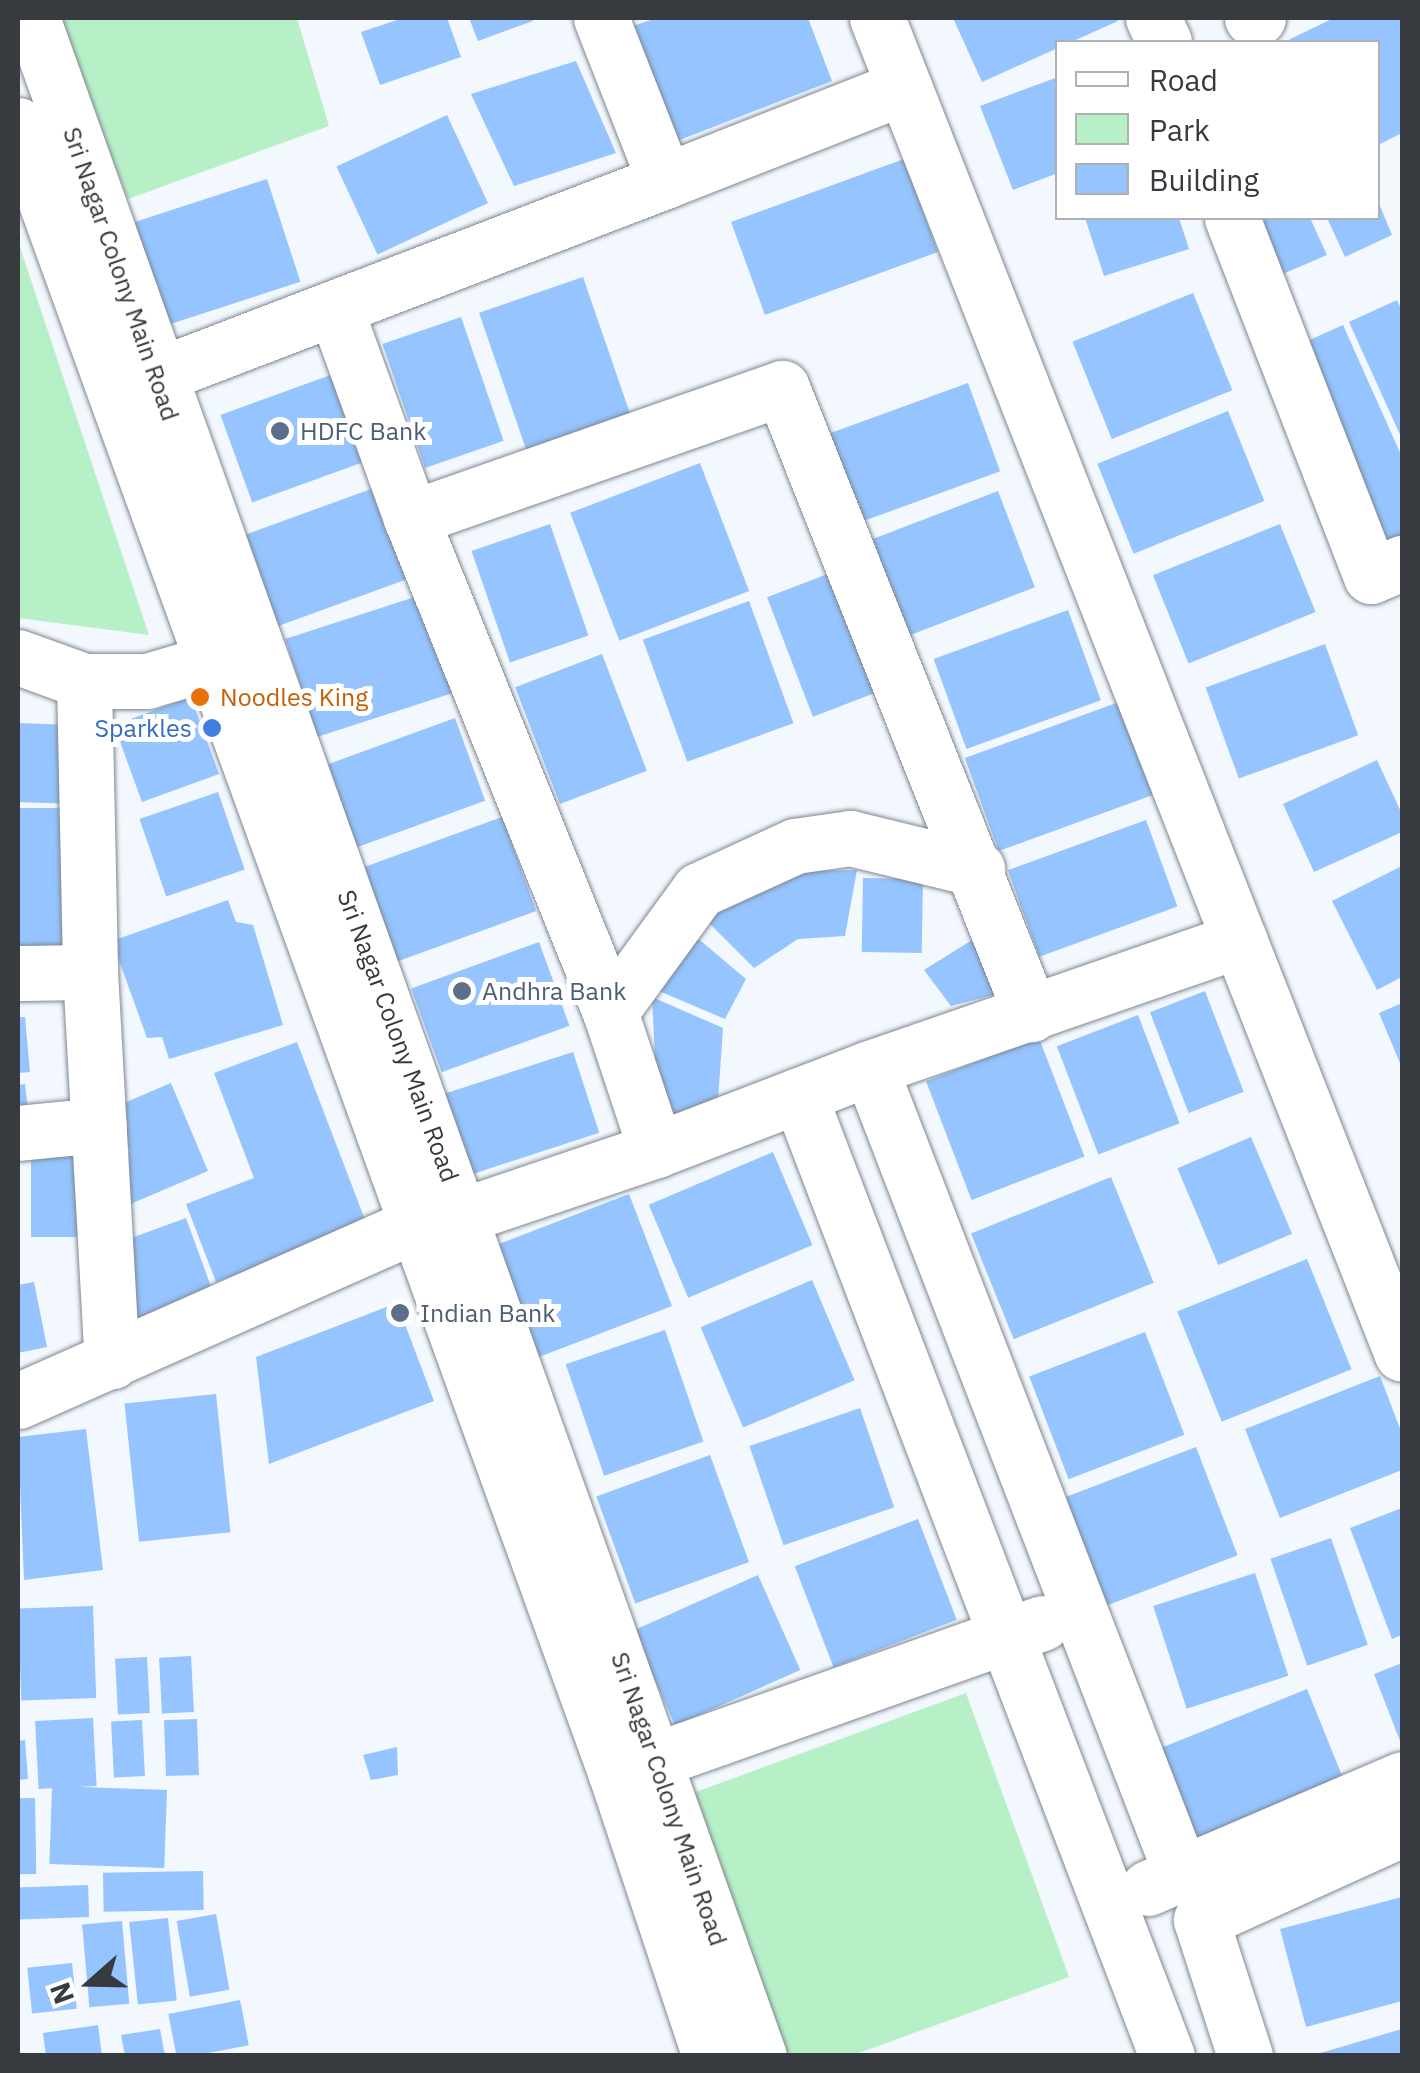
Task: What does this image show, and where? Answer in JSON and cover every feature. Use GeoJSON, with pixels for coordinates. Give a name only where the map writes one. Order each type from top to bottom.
{"type":"FeatureCollection","features":[{"type":"Feature","properties":{"kind":"street","name":"Sri Nagar Colony Main Road"},"geometry":{"type":"LineString","coordinates":[[32,18],[156,376],[235,657]]}},
{"type":"Feature","properties":{"kind":"street"},"geometry":{"type":"LineString","coordinates":[[601,18],[665,181]]}},
{"type":"Feature","properties":{"kind":"street"},"geometry":{"type":"LineString","coordinates":[[877,18],[1402,1354]]}},
{"type":"Feature","properties":{"kind":"street"},"geometry":{"type":"LineString","coordinates":[[156,376],[904,88]]}},
{"type":"Feature","properties":{"kind":"street","name":"Sri Nagar Colony Main Road"},"geometry":{"type":"LineString","coordinates":[[18,125],[235,657],[636,1767],[759,2056]]}},
{"type":"Feature","properties":{"kind":"street"},"geometry":{"type":"LineString","coordinates":[[1233,220],[1371,576],[1402,563]]}},
{"type":"Feature","properties":{"kind":"street"},"geometry":{"type":"LineString","coordinates":[[335,308],[411,518],[610,1012],[656,1150]]}},
{"type":"Feature","properties":{"kind":"street"},"geometry":{"type":"LineString","coordinates":[[411,518],[782,388],[978,869],[1032,1014]]}},
{"type":"Feature","properties":{"kind":"street"},"geometry":{"type":"LineString","coordinates":[[18,656],[84,680],[147,681],[235,657]]}},
{"type":"Feature","properties":{"kind":"street"},"geometry":{"type":"LineString","coordinates":[[84,680],[90,972],[112,1361]]}},
{"type":"Feature","properties":{"kind":"street"},"geometry":{"type":"LineString","coordinates":[[610,1012],[699,890],[795,846],[850,838],[978,869]]}},
{"type":"Feature","properties":{"kind":"street"},"geometry":{"type":"LineString","coordinates":[[18,1401],[440,1220],[656,1150],[870,1068],[1239,940]]}},
{"type":"Feature","properties":{"kind":"street"},"geometry":{"type":"LineString","coordinates":[[18,973],[90,972]]}},
{"type":"Feature","properties":{"kind":"street"},"geometry":{"type":"LineString","coordinates":[[870,1068],[1181,1873]]}},
{"type":"Feature","properties":{"kind":"street"},"geometry":{"type":"LineString","coordinates":[[800,1095],[1114,1904],[1168,2056]]}},
{"type":"Feature","properties":{"kind":"street"},"geometry":{"type":"LineString","coordinates":[[18,1133],[98,1125]]}},
{"type":"Feature","properties":{"kind":"street"},"geometry":{"type":"LineString","coordinates":[[636,1767],[1077,1610]]}},
{"type":"Feature","properties":{"kind":"street","name":"Sri Nagar Colony Main Road"},"geometry":{"type":"LineString","coordinates":[[636,1767],[710,2056]]}},
{"type":"Feature","properties":{"kind":"street"},"geometry":{"type":"LineString","coordinates":[[1114,1904],[1402,1779]]}},
{"type":"Feature","properties":{"kind":"street"},"geometry":{"type":"LineString","coordinates":[[1246,2056],[1200,1920],[1402,1829]]}},
{"type":"Feature","properties":{"kind":"green space"},"geometry":{"type":"Polygon","coordinates":[[[60,18],[297,18],[329,126],[128,199],[60,18]]]}},
{"type":"Feature","properties":{"kind":"green space"},"geometry":{"type":"Polygon","coordinates":[[[18,241],[149,635],[18,618],[18,241]]]}},
{"type":"Feature","properties":{"kind":"green space"},"geometry":{"type":"Polygon","coordinates":[[[966,1693],[1069,1977],[853,2055],[768,2055],[674,1800],[966,1693]]]}},
{"type":"Feature","properties":{"kind":"building"},"geometry":{"type":"Polygon","coordinates":[[[403,18],[447,18],[461,57],[380,85],[361,32],[403,18]]]}},
{"type":"Feature","properties":{"kind":"building"},"geometry":{"type":"Polygon","coordinates":[[[469,18],[531,18],[533,21],[478,41],[469,18]]]}},
{"type":"Feature","properties":{"kind":"building"},"geometry":{"type":"Polygon","coordinates":[[[657,18],[808,18],[832,81],[659,148],[617,31],[657,18]]]}},
{"type":"Feature","properties":{"kind":"building"},"geometry":{"type":"Polygon","coordinates":[[[953,18],[1118,21],[1076,40],[1055,40],[1055,49],[982,82],[953,18]]]}},
{"type":"Feature","properties":{"kind":"building"},"geometry":{"type":"Polygon","coordinates":[[[1334,18],[1402,18],[1402,133],[1380,144],[1380,40],[1288,40],[1334,18]]]}},
{"type":"Feature","properties":{"kind":"building"},"geometry":{"type":"Polygon","coordinates":[[[576,61],[616,153],[514,186],[471,94],[576,61]]]}},
{"type":"Feature","properties":{"kind":"building"},"geometry":{"type":"Polygon","coordinates":[[[1055,78],[1055,174],[1013,190],[980,106],[1055,78]]]}},
{"type":"Feature","properties":{"kind":"building"},"geometry":{"type":"Polygon","coordinates":[[[447,115],[488,203],[377,254],[336,167],[447,115]]]}},
{"type":"Feature","properties":{"kind":"building"},"geometry":{"type":"Polygon","coordinates":[[[904,159],[938,252],[765,315],[731,222],[904,159]]]}},
{"type":"Feature","properties":{"kind":"building"},"geometry":{"type":"Polygon","coordinates":[[[267,179],[300,282],[168,325],[135,222],[267,179]]]}},
{"type":"Feature","properties":{"kind":"building"},"geometry":{"type":"Polygon","coordinates":[[[1380,206],[1392,235],[1345,257],[1328,220],[1380,220],[1380,206]]]}},
{"type":"Feature","properties":{"kind":"building"},"geometry":{"type":"Polygon","coordinates":[[[1086,220],[1180,220],[1189,249],[1104,276],[1086,220]]]}},
{"type":"Feature","properties":{"kind":"building"},"geometry":{"type":"Polygon","coordinates":[[[1252,220],[1311,220],[1327,255],[1278,276],[1252,220]]]}},
{"type":"Feature","properties":{"kind":"building"},"geometry":{"type":"Polygon","coordinates":[[[583,277],[632,420],[528,456],[479,313],[583,277]]]}},
{"type":"Feature","properties":{"kind":"building"},"geometry":{"type":"Polygon","coordinates":[[[1193,293],[1232,390],[1112,439],[1072,342],[1193,293]]]}},
{"type":"Feature","properties":{"kind":"building"},"geometry":{"type":"Polygon","coordinates":[[[1397,300],[1402,311],[1402,439],[1349,322],[1397,300]]]}},
{"type":"Feature","properties":{"kind":"building"},"geometry":{"type":"Polygon","coordinates":[[[461,317],[504,441],[425,468],[383,344],[461,317]]]}},
{"type":"Feature","properties":{"kind":"building"},"geometry":{"type":"Polygon","coordinates":[[[1343,325],[1402,457],[1402,538],[1385,546],[1294,347],[1343,325]]]}},
{"type":"Feature","properties":{"kind":"building"},"geometry":{"type":"Polygon","coordinates":[[[336,373],[368,460],[252,502],[220,415],[336,373]]]}},
{"type":"Feature","properties":{"kind":"building"},"geometry":{"type":"Polygon","coordinates":[[[968,383],[1000,471],[857,523],[825,435],[968,383]]]}},
{"type":"Feature","properties":{"kind":"building"},"geometry":{"type":"Polygon","coordinates":[[[1228,411],[1264,501],[1134,554],[1097,464],[1228,411]]]}},
{"type":"Feature","properties":{"kind":"building"},"geometry":{"type":"Polygon","coordinates":[[[700,463],[749,591],[619,641],[570,513],[700,463]]]}},
{"type":"Feature","properties":{"kind":"building"},"geometry":{"type":"Polygon","coordinates":[[[382,485],[415,576],[271,628],[238,537],[382,485]]]}},
{"type":"Feature","properties":{"kind":"building"},"geometry":{"type":"Polygon","coordinates":[[[998,491],[1035,587],[892,642],[855,546],[998,491]]]}},
{"type":"Feature","properties":{"kind":"building"},"geometry":{"type":"Polygon","coordinates":[[[550,524],[588,636],[510,663],[472,551],[550,524]]]}},
{"type":"Feature","properties":{"kind":"building"},"geometry":{"type":"Polygon","coordinates":[[[1280,524],[1316,612],[1189,663],[1153,575],[1280,524]]]}},
{"type":"Feature","properties":{"kind":"building"},"geometry":{"type":"Polygon","coordinates":[[[838,570],[884,689],[813,717],[767,597],[838,570]]]}},
{"type":"Feature","properties":{"kind":"building"},"geometry":{"type":"Polygon","coordinates":[[[424,594],[456,692],[317,737],[285,639],[424,594]]]}},
{"type":"Feature","properties":{"kind":"building"},"geometry":{"type":"Polygon","coordinates":[[[749,601],[793,723],[687,762],[643,640],[749,601]]]}},
{"type":"Feature","properties":{"kind":"building"},"geometry":{"type":"Polygon","coordinates":[[[1068,610],[1101,700],[966,749],[934,659],[1068,610]]]}},
{"type":"Feature","properties":{"kind":"building"},"geometry":{"type":"Polygon","coordinates":[[[1325,644],[1358,735],[1239,779],[1206,687],[1325,644]]]}},
{"type":"Feature","properties":{"kind":"building"},"geometry":{"type":"Polygon","coordinates":[[[602,654],[647,771],[560,804],[515,687],[602,654]]]}},
{"type":"Feature","properties":{"kind":"building"},"geometry":{"type":"Polygon","coordinates":[[[191,697],[219,774],[142,802],[114,725],[191,697]]]}},
{"type":"Feature","properties":{"kind":"building"},"geometry":{"type":"Polygon","coordinates":[[[1119,702],[1153,795],[999,851],[965,758],[1119,702]]]}},
{"type":"Feature","properties":{"kind":"building"},"geometry":{"type":"Polygon","coordinates":[[[455,718],[485,801],[346,851],[316,769],[455,718]]]}},
{"type":"Feature","properties":{"kind":"building"},"geometry":{"type":"Polygon","coordinates":[[[18,723],[79,725],[76,804],[18,802],[18,723]]]}},
{"type":"Feature","properties":{"kind":"building"},"geometry":{"type":"Polygon","coordinates":[[[1377,760],[1402,814],[1402,832],[1314,872],[1283,804],[1377,760]]]}},
{"type":"Feature","properties":{"kind":"building"},"geometry":{"type":"Polygon","coordinates":[[[218,792],[245,870],[166,897],[140,819],[218,792]]]}},
{"type":"Feature","properties":{"kind":"building"},"geometry":{"type":"Polygon","coordinates":[[[18,808],[83,808],[83,959],[18,959],[18,808]]]}},
{"type":"Feature","properties":{"kind":"building"},"geometry":{"type":"Polygon","coordinates":[[[502,817],[536,911],[392,963],[358,869],[502,817]]]}},
{"type":"Feature","properties":{"kind":"building"},"geometry":{"type":"Polygon","coordinates":[[[1146,820],[1177,906],[1039,957],[1008,870],[1146,820]]]}},
{"type":"Feature","properties":{"kind":"building"},"geometry":{"type":"Polygon","coordinates":[[[1402,866],[1402,977],[1377,990],[1332,901],[1402,866]]]}},
{"type":"Feature","properties":{"kind":"building"},"geometry":{"type":"Polygon","coordinates":[[[857,870],[845,936],[798,939],[754,968],[703,917],[793,871],[857,870]]]}},
{"type":"Feature","properties":{"kind":"building"},"geometry":{"type":"Polygon","coordinates":[[[863,878],[923,879],[922,953],[862,952],[863,878]]]}},
{"type":"Feature","properties":{"kind":"building"},"geometry":{"type":"Polygon","coordinates":[[[228,900],[236,922],[253,925],[283,1025],[169,1059],[162,1037],[147,1038],[112,941],[228,900]]]}},
{"type":"Feature","properties":{"kind":"building"},"geometry":{"type":"Polygon","coordinates":[[[695,936],[746,979],[725,1019],[659,991],[695,936]]]}},
{"type":"Feature","properties":{"kind":"building"},"geometry":{"type":"Polygon","coordinates":[[[972,940],[1004,992],[951,1006],[924,970],[972,940]]]}},
{"type":"Feature","properties":{"kind":"building"},"geometry":{"type":"Polygon","coordinates":[[[539,942],[569,1026],[442,1072],[411,989],[539,942]]]}},
{"type":"Feature","properties":{"kind":"building"},"geometry":{"type":"Polygon","coordinates":[[[1205,991],[1244,1092],[1189,1113],[1150,1012],[1205,991]]]}},
{"type":"Feature","properties":{"kind":"building"},"geometry":{"type":"Polygon","coordinates":[[[652,997],[723,1028],[718,1100],[658,1120],[652,997]]]}},
{"type":"Feature","properties":{"kind":"building"},"geometry":{"type":"Polygon","coordinates":[[[1402,1003],[1402,1068],[1379,1013],[1402,1003]]]}},
{"type":"Feature","properties":{"kind":"building"},"geometry":{"type":"Polygon","coordinates":[[[1138,1015],[1180,1123],[1098,1154],[1057,1046],[1138,1015]]]}},
{"type":"Feature","properties":{"kind":"building"},"geometry":{"type":"Polygon","coordinates":[[[18,1017],[25,1017],[30,1072],[18,1073],[18,1017]]]}},
{"type":"Feature","properties":{"kind":"building"},"geometry":{"type":"Polygon","coordinates":[[[1039,1038],[1085,1157],[972,1200],[926,1081],[1039,1038]]]}},
{"type":"Feature","properties":{"kind":"building"},"geometry":{"type":"Polygon","coordinates":[[[297,1042],[367,1225],[216,1282],[186,1204],[254,1178],[214,1073],[297,1042]]]}},
{"type":"Feature","properties":{"kind":"building"},"geometry":{"type":"Polygon","coordinates":[[[573,1052],[599,1133],[465,1176],[439,1096],[573,1052]]]}},
{"type":"Feature","properties":{"kind":"building"},"geometry":{"type":"Polygon","coordinates":[[[171,1083],[208,1171],[121,1208],[107,1174],[130,1152],[112,1108],[171,1083]]]}},
{"type":"Feature","properties":{"kind":"building"},"geometry":{"type":"Polygon","coordinates":[[[25,1084],[29,1119],[18,1120],[18,1085],[25,1084]]]}},
{"type":"Feature","properties":{"kind":"building"},"geometry":{"type":"Polygon","coordinates":[[[1251,1137],[1292,1234],[1218,1265],[1177,1168],[1251,1137]]]}},
{"type":"Feature","properties":{"kind":"building"},"geometry":{"type":"Polygon","coordinates":[[[31,1148],[88,1148],[88,1237],[31,1237],[31,1148]]]}},
{"type":"Feature","properties":{"kind":"building"},"geometry":{"type":"Polygon","coordinates":[[[773,1152],[812,1245],[688,1298],[649,1205],[773,1152]]]}},
{"type":"Feature","properties":{"kind":"building"},"geometry":{"type":"Polygon","coordinates":[[[1111,1177],[1154,1283],[1014,1339],[971,1234],[1111,1177]]]}},
{"type":"Feature","properties":{"kind":"building"},"geometry":{"type":"Polygon","coordinates":[[[629,1194],[672,1306],[536,1358],[493,1246],[629,1194]]]}},
{"type":"Feature","properties":{"kind":"building"},"geometry":{"type":"Polygon","coordinates":[[[186,1218],[214,1295],[136,1323],[108,1246],[186,1218]]]}},
{"type":"Feature","properties":{"kind":"building"},"geometry":{"type":"Polygon","coordinates":[[[1307,1259],[1352,1369],[1222,1422],[1177,1311],[1307,1259]]]}},
{"type":"Feature","properties":{"kind":"building"},"geometry":{"type":"Polygon","coordinates":[[[812,1280],[855,1380],[743,1428],[701,1327],[812,1280]]]}},
{"type":"Feature","properties":{"kind":"building"},"geometry":{"type":"Polygon","coordinates":[[[34,1282],[47,1347],[18,1353],[18,1285],[34,1282]]]}},
{"type":"Feature","properties":{"kind":"building"},"geometry":{"type":"Polygon","coordinates":[[[397,1303],[434,1401],[269,1464],[256,1357],[397,1303]]]}},
{"type":"Feature","properties":{"kind":"building"},"geometry":{"type":"Polygon","coordinates":[[[665,1330],[703,1442],[604,1476],[566,1364],[665,1330]]]}},
{"type":"Feature","properties":{"kind":"building"},"geometry":{"type":"Polygon","coordinates":[[[1145,1332],[1184,1435],[1069,1479],[1029,1376],[1145,1332]]]}},
{"type":"Feature","properties":{"kind":"building"},"geometry":{"type":"Polygon","coordinates":[[[1380,1376],[1402,1434],[1402,1470],[1280,1518],[1245,1429],[1380,1376]]]}},
{"type":"Feature","properties":{"kind":"building"},"geometry":{"type":"Polygon","coordinates":[[[216,1394],[231,1532],[139,1542],[125,1404],[216,1394]]]}},
{"type":"Feature","properties":{"kind":"building"},"geometry":{"type":"Polygon","coordinates":[[[860,1408],[894,1507],[784,1545],[749,1446],[860,1408]]]}},
{"type":"Feature","properties":{"kind":"building"},"geometry":{"type":"Polygon","coordinates":[[[86,1429],[103,1570],[24,1580],[18,1437],[86,1429]]]}},
{"type":"Feature","properties":{"kind":"building"},"geometry":{"type":"Polygon","coordinates":[[[1196,1447],[1238,1555],[1100,1608],[1059,1500],[1196,1447]]]}},
{"type":"Feature","properties":{"kind":"building"},"geometry":{"type":"Polygon","coordinates":[[[710,1455],[749,1562],[635,1604],[596,1496],[710,1455]]]}},
{"type":"Feature","properties":{"kind":"building"},"geometry":{"type":"Polygon","coordinates":[[[1402,1508],[1402,1635],[1392,1639],[1350,1528],[1402,1508]]]}},
{"type":"Feature","properties":{"kind":"building"},"geometry":{"type":"Polygon","coordinates":[[[918,1519],[957,1620],[833,1667],[795,1566],[918,1519]]]}},
{"type":"Feature","properties":{"kind":"building"},"geometry":{"type":"Polygon","coordinates":[[[1331,1538],[1368,1645],[1307,1666],[1270,1559],[1331,1538]]]}},
{"type":"Feature","properties":{"kind":"building"},"geometry":{"type":"Polygon","coordinates":[[[1255,1573],[1288,1676],[1187,1709],[1153,1606],[1255,1573]]]}},
{"type":"Feature","properties":{"kind":"building"},"geometry":{"type":"Polygon","coordinates":[[[758,1575],[800,1670],[675,1726],[633,1631],[758,1575]]]}},
{"type":"Feature","properties":{"kind":"building"},"geometry":{"type":"Polygon","coordinates":[[[93,1606],[96,1698],[21,1701],[18,1609],[93,1606]]]}},
{"type":"Feature","properties":{"kind":"building"},"geometry":{"type":"Polygon","coordinates":[[[191,1656],[194,1712],[162,1714],[159,1658],[191,1656]]]}},
{"type":"Feature","properties":{"kind":"building"},"geometry":{"type":"Polygon","coordinates":[[[147,1657],[150,1713],[118,1715],[115,1659],[147,1657]]]}},
{"type":"Feature","properties":{"kind":"building"},"geometry":{"type":"Polygon","coordinates":[[[1402,1663],[1402,1746],[1374,1674],[1402,1663]]]}},
{"type":"Feature","properties":{"kind":"building"},"geometry":{"type":"Polygon","coordinates":[[[1307,1689],[1346,1786],[1195,1847],[1156,1750],[1307,1689]]]}},
{"type":"Feature","properties":{"kind":"building"},"geometry":{"type":"Polygon","coordinates":[[[93,1718],[97,1786],[39,1789],[35,1721],[93,1718]]]}},
{"type":"Feature","properties":{"kind":"building"},"geometry":{"type":"Polygon","coordinates":[[[197,1719],[199,1775],[166,1776],[164,1720],[197,1719]]]}},
{"type":"Feature","properties":{"kind":"building"},"geometry":{"type":"Polygon","coordinates":[[[142,1720],[145,1776],[114,1778],[111,1722],[142,1720]]]}},
{"type":"Feature","properties":{"kind":"building"},"geometry":{"type":"Polygon","coordinates":[[[25,1740],[28,1779],[18,1780],[18,1741],[25,1740]]]}},
{"type":"Feature","properties":{"kind":"building"},"geometry":{"type":"Polygon","coordinates":[[[397,1747],[398,1775],[371,1780],[363,1755],[397,1747]]]}},
{"type":"Feature","properties":{"kind":"building"},"geometry":{"type":"Polygon","coordinates":[[[52,1786],[167,1790],[164,1868],[49,1864],[52,1786]]]}},
{"type":"Feature","properties":{"kind":"building"},"geometry":{"type":"Polygon","coordinates":[[[18,1798],[35,1798],[36,1874],[19,1874],[18,1798]]]}},
{"type":"Feature","properties":{"kind":"building"},"geometry":{"type":"Polygon","coordinates":[[[203,1871],[204,1910],[104,1912],[103,1873],[203,1871]]]}},
{"type":"Feature","properties":{"kind":"building"},"geometry":{"type":"Polygon","coordinates":[[[88,1885],[89,1917],[19,1919],[18,1887],[88,1885]]]}},
{"type":"Feature","properties":{"kind":"building"},"geometry":{"type":"Polygon","coordinates":[[[1402,1897],[1402,2001],[1306,2027],[1280,1929],[1402,1897]]]}},
{"type":"Feature","properties":{"kind":"building"},"geometry":{"type":"Polygon","coordinates":[[[216,1914],[229,1990],[190,1997],[177,1921],[216,1914]]]}},
{"type":"Feature","properties":{"kind":"building"},"geometry":{"type":"Polygon","coordinates":[[[168,1918],[177,2001],[138,2005],[129,1922],[168,1918]]]}},
{"type":"Feature","properties":{"kind":"building"},"geometry":{"type":"Polygon","coordinates":[[[122,1921],[129,2004],[89,2007],[82,1924],[122,1921]]]}},
{"type":"Feature","properties":{"kind":"building"},"geometry":{"type":"Polygon","coordinates":[[[72,1963],[77,2009],[32,2013],[27,1968],[72,1963]]]}},
{"type":"Feature","properties":{"kind":"building"},"geometry":{"type":"Polygon","coordinates":[[[240,2000],[249,2045],[177,2056],[168,2014],[240,2000]]]}},
{"type":"Feature","properties":{"kind":"building"},"geometry":{"type":"Polygon","coordinates":[[[98,2025],[102,2056],[46,2056],[43,2033],[98,2025]]]}},
{"type":"Feature","properties":{"kind":"building"},"geometry":{"type":"Polygon","coordinates":[[[160,2029],[165,2056],[125,2056],[121,2035],[160,2029]]]}},
{"type":"Feature","properties":{"kind":"building"},"geometry":{"type":"Polygon","coordinates":[[[1402,2029],[1402,2056],[1317,2056],[1317,2054],[1402,2029]]]}},
{"type":"Feature","properties":{"kind":"place","name":"HDFC Bank"},"geometry":{"type":"Point","coordinates":[280,431]}},
{"type":"Feature","properties":{"kind":"place","name":"Noodles King"},"geometry":{"type":"Point","coordinates":[200,697]}},
{"type":"Feature","properties":{"kind":"place","name":"Sparkles"},"geometry":{"type":"Point","coordinates":[212,728]}},
{"type":"Feature","properties":{"kind":"place","name":"Andhra Bank"},"geometry":{"type":"Point","coordinates":[462,991]}},
{"type":"Feature","properties":{"kind":"place","name":"Indian Bank"},"geometry":{"type":"Point","coordinates":[400,1313]}}]}
